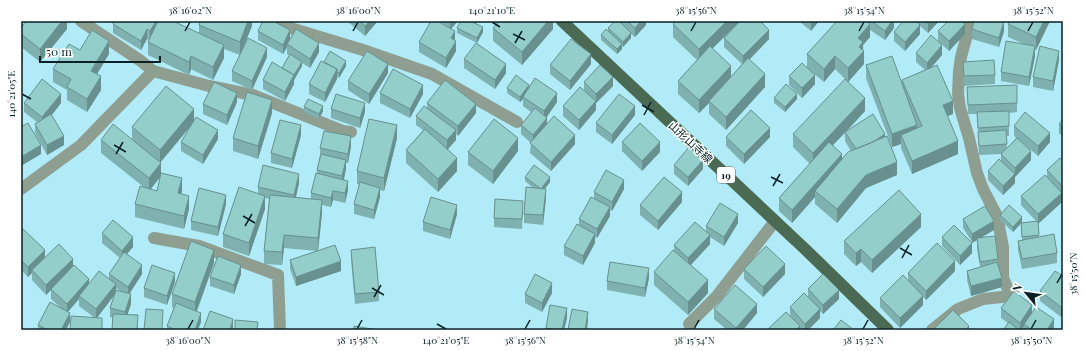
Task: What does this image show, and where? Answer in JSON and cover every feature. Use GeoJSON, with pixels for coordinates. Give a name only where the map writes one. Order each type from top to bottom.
{"type":"FeatureCollection","features":[{"type":"Feature","properties":{"kind":"main road","name":"山形山寺線"},"geometry":{"type":"LineString","coordinates":[[562,21],[775,221],[888,330]]}},
{"type":"Feature","properties":{"kind":"lane"},"geometry":{"type":"LineString","coordinates":[[81,21],[141,61],[153,71],[208,86],[253,95],[343,131],[351,132]]}},
{"type":"Feature","properties":{"kind":"lane"},"geometry":{"type":"LineString","coordinates":[[271,21],[363,50],[432,74],[517,122]]}},
{"type":"Feature","properties":{"kind":"lane"},"geometry":{"type":"LineString","coordinates":[[932,330],[958,309],[983,299],[1011,296],[1003,278],[1003,247],[997,216],[977,173],[960,108],[958,94],[959,71],[967,35],[968,21]]}},
{"type":"Feature","properties":{"kind":"lane"},"geometry":{"type":"LineString","coordinates":[[21,189],[81,145],[153,71]]}},
{"type":"Feature","properties":{"kind":"lane"},"geometry":{"type":"LineString","coordinates":[[688,324],[717,296],[775,221]]}},
{"type":"Feature","properties":{"kind":"lane"},"geometry":{"type":"LineString","coordinates":[[154,238],[199,246],[278,275],[280,330]]}},
{"type":"Feature","properties":{"kind":"building"},"geometry":{"type":"Polygon","coordinates":[[[26,21],[62,21],[40,49],[21,34],[21,28],[26,21]]]}},
{"type":"Feature","properties":{"kind":"building"},"geometry":{"type":"Polygon","coordinates":[[[114,21],[156,21],[150,31],[147,29],[141,41],[113,24],[114,21]]]}},
{"type":"Feature","properties":{"kind":"building"},"geometry":{"type":"Polygon","coordinates":[[[158,21],[173,21],[224,45],[213,67],[191,56],[189,62],[148,42],[158,21]]]}},
{"type":"Feature","properties":{"kind":"building"},"geometry":{"type":"Polygon","coordinates":[[[200,21],[248,21],[240,42],[199,25],[200,21]]]}},
{"type":"Feature","properties":{"kind":"building"},"geometry":{"type":"Polygon","coordinates":[[[263,21],[273,21],[290,30],[283,45],[258,31],[263,21]]]}},
{"type":"Feature","properties":{"kind":"building"},"geometry":{"type":"Polygon","coordinates":[[[359,21],[370,21],[365,26],[359,21]]]}},
{"type":"Feature","properties":{"kind":"building"},"geometry":{"type":"Polygon","coordinates":[[[431,21],[437,21],[455,31],[451,38],[456,41],[446,58],[419,42],[431,21]]]}},
{"type":"Feature","properties":{"kind":"building"},"geometry":{"type":"Polygon","coordinates":[[[461,21],[470,21],[483,27],[477,38],[457,28],[461,21]]]}},
{"type":"Feature","properties":{"kind":"building"},"geometry":{"type":"Polygon","coordinates":[[[499,21],[506,21],[508,23],[510,21],[548,21],[522,52],[493,28],[499,21]]]}},
{"type":"Feature","properties":{"kind":"building"},"geometry":{"type":"Polygon","coordinates":[[[615,21],[619,21],[631,33],[623,42],[608,28],[615,21]]]}},
{"type":"Feature","properties":{"kind":"building"},"geometry":{"type":"Polygon","coordinates":[[[627,21],[641,21],[635,28],[627,21]]]}},
{"type":"Feature","properties":{"kind":"building"},"geometry":{"type":"Polygon","coordinates":[[[676,21],[727,21],[699,49],[673,24],[676,21]]]}},
{"type":"Feature","properties":{"kind":"building"},"geometry":{"type":"Polygon","coordinates":[[[740,21],[760,21],[769,30],[743,56],[724,38],[740,21]]]}},
{"type":"Feature","properties":{"kind":"building"},"geometry":{"type":"Polygon","coordinates":[[[837,21],[866,21],[870,24],[858,38],[863,42],[859,47],[864,51],[848,68],[835,56],[824,69],[807,54],[837,21]]]}},
{"type":"Feature","properties":{"kind":"building"},"geometry":{"type":"Polygon","coordinates":[[[871,21],[892,21],[885,31],[871,21]]]}},
{"type":"Feature","properties":{"kind":"building"},"geometry":{"type":"Polygon","coordinates":[[[903,21],[916,21],[920,25],[905,42],[894,32],[903,21]]]}},
{"type":"Feature","properties":{"kind":"building"},"geometry":{"type":"Polygon","coordinates":[[[948,21],[961,21],[965,24],[949,41],[938,31],[948,21]]]}},
{"type":"Feature","properties":{"kind":"building"},"geometry":{"type":"Polygon","coordinates":[[[974,21],[1004,21],[999,38],[972,29],[974,21]]]}},
{"type":"Feature","properties":{"kind":"building"},"geometry":{"type":"Polygon","coordinates":[[[1010,21],[1044,21],[1036,37],[1008,24],[1010,21]]]}},
{"type":"Feature","properties":{"kind":"building"},"geometry":{"type":"Polygon","coordinates":[[[296,29],[319,43],[310,59],[287,44],[296,29]]]}},
{"type":"Feature","properties":{"kind":"building"},"geometry":{"type":"Polygon","coordinates":[[[606,29],[622,44],[617,49],[601,35],[606,29]]]}},
{"type":"Feature","properties":{"kind":"building"},"geometry":{"type":"Polygon","coordinates":[[[92,30],[109,41],[91,71],[101,76],[87,99],[67,87],[71,79],[53,69],[69,44],[80,50],[92,30]]]}},
{"type":"Feature","properties":{"kind":"building"},"geometry":{"type":"Polygon","coordinates":[[[931,35],[942,45],[927,63],[916,53],[931,35]]]}},
{"type":"Feature","properties":{"kind":"building"},"geometry":{"type":"Polygon","coordinates":[[[248,38],[267,48],[252,81],[232,71],[248,38]]]}},
{"type":"Feature","properties":{"kind":"building"},"geometry":{"type":"Polygon","coordinates":[[[571,39],[591,54],[570,81],[550,65],[571,39]]]}},
{"type":"Feature","properties":{"kind":"building"},"geometry":{"type":"Polygon","coordinates":[[[1006,41],[1035,46],[1029,77],[1001,72],[1006,41]]]}},
{"type":"Feature","properties":{"kind":"building"},"geometry":{"type":"Polygon","coordinates":[[[476,43],[506,64],[495,80],[464,59],[476,43]]]}},
{"type":"Feature","properties":{"kind":"building"},"geometry":{"type":"Polygon","coordinates":[[[710,46],[731,66],[699,100],[678,81],[710,46]]]}},
{"type":"Feature","properties":{"kind":"building"},"geometry":{"type":"Polygon","coordinates":[[[1040,46],[1059,51],[1053,81],[1033,77],[1040,46]]]}},
{"type":"Feature","properties":{"kind":"building"},"geometry":{"type":"Polygon","coordinates":[[[330,51],[346,61],[339,73],[337,72],[337,69],[324,62],[330,51]]]}},
{"type":"Feature","properties":{"kind":"building"},"geometry":{"type":"Polygon","coordinates":[[[367,51],[388,64],[369,94],[348,81],[367,51]]]}},
{"type":"Feature","properties":{"kind":"building"},"geometry":{"type":"Polygon","coordinates":[[[290,54],[302,62],[294,75],[282,68],[290,54]]]}},
{"type":"Feature","properties":{"kind":"building"},"geometry":{"type":"Polygon","coordinates":[[[892,56],[917,125],[892,134],[866,65],[892,56]]]}},
{"type":"Feature","properties":{"kind":"building"},"geometry":{"type":"Polygon","coordinates":[[[748,58],[765,74],[726,117],[709,101],[748,58]]]}},
{"type":"Feature","properties":{"kind":"building"},"geometry":{"type":"Polygon","coordinates":[[[994,60],[995,75],[964,76],[963,62],[994,60]]]}},
{"type":"Feature","properties":{"kind":"building"},"geometry":{"type":"Polygon","coordinates":[[[321,61],[337,69],[325,93],[309,84],[321,61]]]}},
{"type":"Feature","properties":{"kind":"building"},"geometry":{"type":"Polygon","coordinates":[[[272,62],[294,75],[285,92],[263,80],[272,62]]]}},
{"type":"Feature","properties":{"kind":"building"},"geometry":{"type":"Polygon","coordinates":[[[802,63],[815,75],[802,88],[789,76],[802,63]]]}},
{"type":"Feature","properties":{"kind":"building"},"geometry":{"type":"Polygon","coordinates":[[[600,65],[613,77],[596,94],[584,82],[600,65]]]}},
{"type":"Feature","properties":{"kind":"building"},"geometry":{"type":"Polygon","coordinates":[[[937,65],[953,101],[943,105],[958,141],[912,161],[901,135],[922,126],[902,80],[937,65]]]}},
{"type":"Feature","properties":{"kind":"building"},"geometry":{"type":"Polygon","coordinates":[[[393,69],[423,85],[410,109],[380,93],[393,69]]]}},
{"type":"Feature","properties":{"kind":"building"},"geometry":{"type":"Polygon","coordinates":[[[516,75],[529,85],[520,97],[507,88],[516,75]]]}},
{"type":"Feature","properties":{"kind":"building"},"geometry":{"type":"Polygon","coordinates":[[[535,78],[557,93],[544,111],[523,97],[535,78]]]}},
{"type":"Feature","properties":{"kind":"building"},"geometry":{"type":"Polygon","coordinates":[[[42,79],[61,94],[42,117],[24,103],[42,79]]]}},
{"type":"Feature","properties":{"kind":"building"},"geometry":{"type":"Polygon","coordinates":[[[845,79],[865,98],[813,153],[793,134],[845,79]]]}},
{"type":"Feature","properties":{"kind":"building"},"geometry":{"type":"Polygon","coordinates":[[[445,80],[476,104],[458,126],[427,103],[445,80]]]}},
{"type":"Feature","properties":{"kind":"building"},"geometry":{"type":"Polygon","coordinates":[[[214,82],[237,93],[227,115],[203,104],[214,82]]]}},
{"type":"Feature","properties":{"kind":"building"},"geometry":{"type":"Polygon","coordinates":[[[786,84],[797,94],[785,107],[774,98],[786,84]]]}},
{"type":"Feature","properties":{"kind":"building"},"geometry":{"type":"Polygon","coordinates":[[[1017,85],[1017,103],[968,105],[967,87],[1017,85]]]}},
{"type":"Feature","properties":{"kind":"building"},"geometry":{"type":"Polygon","coordinates":[[[166,86],[194,109],[160,150],[132,127],[166,86]]]}},
{"type":"Feature","properties":{"kind":"building"},"geometry":{"type":"Polygon","coordinates":[[[580,87],[596,101],[579,120],[563,106],[580,87]]]}},
{"type":"Feature","properties":{"kind":"building"},"geometry":{"type":"Polygon","coordinates":[[[247,92],[272,100],[258,146],[233,138],[247,92]]]}},
{"type":"Feature","properties":{"kind":"building"},"geometry":{"type":"Polygon","coordinates":[[[336,94],[365,103],[360,118],[331,109],[336,94]]]}},
{"type":"Feature","properties":{"kind":"building"},"geometry":{"type":"Polygon","coordinates":[[[619,94],[635,106],[612,135],[596,123],[619,94]]]}},
{"type":"Feature","properties":{"kind":"building"},"geometry":{"type":"Polygon","coordinates":[[[308,99],[323,106],[319,114],[304,107],[308,99]]]}},
{"type":"Feature","properties":{"kind":"building"},"geometry":{"type":"Polygon","coordinates":[[[424,106],[456,130],[447,140],[416,116],[424,106]]]}},
{"type":"Feature","properties":{"kind":"building"},"geometry":{"type":"Polygon","coordinates":[[[535,108],[547,118],[533,135],[521,125],[535,108]]]}},
{"type":"Feature","properties":{"kind":"building"},"geometry":{"type":"Polygon","coordinates":[[[751,110],[770,128],[744,154],[726,137],[751,110]]]}},
{"type":"Feature","properties":{"kind":"building"},"geometry":{"type":"Polygon","coordinates":[[[1009,111],[1009,126],[978,128],[977,112],[1009,111]]]}},
{"type":"Feature","properties":{"kind":"building"},"geometry":{"type":"Polygon","coordinates":[[[1025,112],[1050,133],[1038,146],[1014,126],[1025,112]]]}},
{"type":"Feature","properties":{"kind":"building"},"geometry":{"type":"Polygon","coordinates":[[[51,114],[64,136],[47,145],[35,124],[51,114]]]}},
{"type":"Feature","properties":{"kind":"building"},"geometry":{"type":"Polygon","coordinates":[[[873,114],[885,134],[873,142],[856,149],[845,132],[873,114]]]}},
{"type":"Feature","properties":{"kind":"building"},"geometry":{"type":"Polygon","coordinates":[[[554,116],[575,135],[551,162],[530,143],[554,116]]]}},
{"type":"Feature","properties":{"kind":"building"},"geometry":{"type":"Polygon","coordinates":[[[196,117],[218,130],[203,155],[181,142],[196,117]]]}},
{"type":"Feature","properties":{"kind":"building"},"geometry":{"type":"Polygon","coordinates":[[[369,119],[397,125],[384,178],[357,171],[369,119]]]}},
{"type":"Feature","properties":{"kind":"building"},"geometry":{"type":"Polygon","coordinates":[[[494,119],[518,138],[493,171],[468,152],[494,119]]]}},
{"type":"Feature","properties":{"kind":"building"},"geometry":{"type":"Polygon","coordinates":[[[1063,119],[1063,127],[1059,124],[1063,119]]]}},
{"type":"Feature","properties":{"kind":"building"},"geometry":{"type":"Polygon","coordinates":[[[280,120],[301,125],[292,159],[271,153],[280,120]]]}},
{"type":"Feature","properties":{"kind":"building"},"geometry":{"type":"Polygon","coordinates":[[[28,123],[41,145],[21,157],[21,127],[28,123]]]}},
{"type":"Feature","properties":{"kind":"building"},"geometry":{"type":"Polygon","coordinates":[[[640,123],[660,142],[642,161],[622,142],[640,123]]]}},
{"type":"Feature","properties":{"kind":"building"},"geometry":{"type":"Polygon","coordinates":[[[113,124],[161,163],[149,178],[101,140],[113,124]]]}},
{"type":"Feature","properties":{"kind":"building"},"geometry":{"type":"Polygon","coordinates":[[[425,129],[457,158],[438,179],[406,150],[425,129]]]}},
{"type":"Feature","properties":{"kind":"building"},"geometry":{"type":"Polygon","coordinates":[[[1006,130],[1007,144],[979,146],[978,132],[1006,130]]]}},
{"type":"Feature","properties":{"kind":"building"},"geometry":{"type":"Polygon","coordinates":[[[324,131],[351,136],[348,154],[320,148],[324,131]]]}},
{"type":"Feature","properties":{"kind":"building"},"geometry":{"type":"Polygon","coordinates":[[[887,136],[897,162],[866,175],[837,209],[815,191],[848,152],[887,136]]]}},
{"type":"Feature","properties":{"kind":"building"},"geometry":{"type":"Polygon","coordinates":[[[1017,138],[1031,151],[1015,168],[1001,154],[1017,138]]]}},
{"type":"Feature","properties":{"kind":"building"},"geometry":{"type":"Polygon","coordinates":[[[829,142],[842,154],[792,210],[779,198],[829,142]]]}},
{"type":"Feature","properties":{"kind":"building"},"geometry":{"type":"Polygon","coordinates":[[[689,147],[703,160],[688,177],[674,165],[689,147]]]}},
{"type":"Feature","properties":{"kind":"building"},"geometry":{"type":"Polygon","coordinates":[[[321,154],[346,160],[342,176],[317,170],[321,154]]]}},
{"type":"Feature","properties":{"kind":"building"},"geometry":{"type":"Polygon","coordinates":[[[1060,158],[1063,161],[1063,187],[1047,170],[1060,158]]]}},
{"type":"Feature","properties":{"kind":"building"},"geometry":{"type":"Polygon","coordinates":[[[999,159],[1015,174],[1003,186],[988,171],[999,159]]]}},
{"type":"Feature","properties":{"kind":"building"},"geometry":{"type":"Polygon","coordinates":[[[263,165],[299,174],[294,195],[258,187],[263,165]]]}},
{"type":"Feature","properties":{"kind":"building"},"geometry":{"type":"Polygon","coordinates":[[[534,165],[550,177],[541,189],[525,177],[534,165]]]}},
{"type":"Feature","properties":{"kind":"building"},"geometry":{"type":"Polygon","coordinates":[[[606,170],[624,180],[612,202],[594,192],[606,170]]]}},
{"type":"Feature","properties":{"kind":"building"},"geometry":{"type":"Polygon","coordinates":[[[161,173],[182,178],[178,193],[189,196],[184,216],[135,204],[140,186],[157,191],[161,173]]]}},
{"type":"Feature","properties":{"kind":"building"},"geometry":{"type":"Polygon","coordinates":[[[316,173],[348,181],[345,193],[333,191],[331,198],[311,193],[316,173]]]}},
{"type":"Feature","properties":{"kind":"building"},"geometry":{"type":"Polygon","coordinates":[[[1045,175],[1062,193],[1038,214],[1021,196],[1045,175]]]}},
{"type":"Feature","properties":{"kind":"building"},"geometry":{"type":"Polygon","coordinates":[[[664,177],[682,192],[658,221],[640,205],[664,177]]]}},
{"type":"Feature","properties":{"kind":"building"},"geometry":{"type":"Polygon","coordinates":[[[360,182],[380,188],[374,210],[354,204],[360,182]]]}},
{"type":"Feature","properties":{"kind":"building"},"geometry":{"type":"Polygon","coordinates":[[[239,187],[265,196],[249,243],[223,234],[239,187]]]}},
{"type":"Feature","properties":{"kind":"building"},"geometry":{"type":"Polygon","coordinates":[[[526,187],[546,189],[543,215],[524,214],[526,187]]]}},
{"type":"Feature","properties":{"kind":"building"},"geometry":{"type":"Polygon","coordinates":[[[199,188],[226,195],[218,227],[191,221],[199,188]]]}},
{"type":"Feature","properties":{"kind":"building"},"geometry":{"type":"Polygon","coordinates":[[[899,190],[921,214],[872,260],[861,249],[856,253],[844,241],[899,190]]]}},
{"type":"Feature","properties":{"kind":"building"},"geometry":{"type":"Polygon","coordinates":[[[270,195],[322,200],[318,238],[284,235],[282,252],[264,251],[270,195]]]}},
{"type":"Feature","properties":{"kind":"building"},"geometry":{"type":"Polygon","coordinates":[[[431,197],[457,205],[450,230],[423,222],[431,197]]]}},
{"type":"Feature","properties":{"kind":"building"},"geometry":{"type":"Polygon","coordinates":[[[591,197],[610,207],[597,229],[579,219],[591,197]]]}},
{"type":"Feature","properties":{"kind":"building"},"geometry":{"type":"Polygon","coordinates":[[[495,199],[523,201],[522,219],[494,218],[495,199]]]}},
{"type":"Feature","properties":{"kind":"building"},"geometry":{"type":"Polygon","coordinates":[[[720,203],[738,214],[724,237],[706,226],[720,203]]]}},
{"type":"Feature","properties":{"kind":"building"},"geometry":{"type":"Polygon","coordinates":[[[1009,205],[1022,217],[1013,227],[1000,215],[1009,205]]]}},
{"type":"Feature","properties":{"kind":"building"},"geometry":{"type":"Polygon","coordinates":[[[985,206],[994,221],[972,234],[963,219],[985,206]]]}},
{"type":"Feature","properties":{"kind":"building"},"geometry":{"type":"Polygon","coordinates":[[[113,220],[133,237],[122,251],[102,233],[113,220]]]}},
{"type":"Feature","properties":{"kind":"building"},"geometry":{"type":"Polygon","coordinates":[[[1038,221],[1039,235],[1022,237],[1021,223],[1038,221]]]}},
{"type":"Feature","properties":{"kind":"building"},"geometry":{"type":"Polygon","coordinates":[[[695,222],[710,235],[688,258],[674,245],[695,222]]]}},
{"type":"Feature","properties":{"kind":"building"},"geometry":{"type":"Polygon","coordinates":[[[577,224],[595,234],[583,256],[564,246],[577,224]]]}},
{"type":"Feature","properties":{"kind":"building"},"geometry":{"type":"Polygon","coordinates":[[[954,225],[972,243],[960,256],[942,237],[954,225]]]}},
{"type":"Feature","properties":{"kind":"building"},"geometry":{"type":"Polygon","coordinates":[[[23,229],[45,250],[28,267],[21,260],[21,231],[23,229]]]}},
{"type":"Feature","properties":{"kind":"building"},"geometry":{"type":"Polygon","coordinates":[[[1054,234],[1057,253],[1022,259],[1018,241],[1054,234]]]}},
{"type":"Feature","properties":{"kind":"building"},"geometry":{"type":"Polygon","coordinates":[[[995,236],[998,259],[980,262],[977,238],[995,236]]]}},
{"type":"Feature","properties":{"kind":"building"},"geometry":{"type":"Polygon","coordinates":[[[191,241],[214,250],[195,302],[172,294],[191,241]]]}},
{"type":"Feature","properties":{"kind":"building"},"geometry":{"type":"Polygon","coordinates":[[[937,243],[955,261],[926,291],[908,273],[937,243]]]}},
{"type":"Feature","properties":{"kind":"building"},"geometry":{"type":"Polygon","coordinates":[[[59,244],[73,259],[46,285],[32,270],[59,244]]]}},
{"type":"Feature","properties":{"kind":"building"},"geometry":{"type":"Polygon","coordinates":[[[335,245],[341,261],[296,277],[290,260],[335,245]]]}},
{"type":"Feature","properties":{"kind":"building"},"geometry":{"type":"Polygon","coordinates":[[[766,246],[785,264],[763,287],[744,269],[766,246]]]}},
{"type":"Feature","properties":{"kind":"building"},"geometry":{"type":"Polygon","coordinates":[[[375,247],[379,292],[355,294],[351,250],[375,247]]]}},
{"type":"Feature","properties":{"kind":"building"},"geometry":{"type":"Polygon","coordinates":[[[673,250],[708,280],[688,302],[654,272],[673,250]]]}},
{"type":"Feature","properties":{"kind":"building"},"geometry":{"type":"Polygon","coordinates":[[[124,252],[142,265],[128,287],[109,274],[124,252]]]}},
{"type":"Feature","properties":{"kind":"building"},"geometry":{"type":"Polygon","coordinates":[[[218,256],[241,265],[234,285],[210,277],[218,256]]]}},
{"type":"Feature","properties":{"kind":"building"},"geometry":{"type":"Polygon","coordinates":[[[610,262],[649,268],[645,288],[607,281],[610,262]]]}},
{"type":"Feature","properties":{"kind":"building"},"geometry":{"type":"Polygon","coordinates":[[[997,262],[1002,278],[971,286],[967,271],[997,262]]]}},
{"type":"Feature","properties":{"kind":"building"},"geometry":{"type":"Polygon","coordinates":[[[74,265],[89,279],[67,304],[51,289],[74,265]]]}},
{"type":"Feature","properties":{"kind":"building"},"geometry":{"type":"Polygon","coordinates":[[[152,265],[175,273],[167,296],[144,288],[152,265]]]}},
{"type":"Feature","properties":{"kind":"building"},"geometry":{"type":"Polygon","coordinates":[[[99,271],[116,284],[96,309],[79,296],[99,271]]]}},
{"type":"Feature","properties":{"kind":"building"},"geometry":{"type":"Polygon","coordinates":[[[1055,271],[1063,276],[1063,305],[1061,307],[1040,291],[1055,271]]]}},
{"type":"Feature","properties":{"kind":"building"},"geometry":{"type":"Polygon","coordinates":[[[535,274],[552,283],[542,303],[525,294],[535,274]]]}},
{"type":"Feature","properties":{"kind":"building"},"geometry":{"type":"Polygon","coordinates":[[[823,274],[839,290],[823,305],[808,289],[823,274]]]}},
{"type":"Feature","properties":{"kind":"building"},"geometry":{"type":"Polygon","coordinates":[[[903,275],[923,296],[900,318],[880,298],[903,275]]]}},
{"type":"Feature","properties":{"kind":"building"},"geometry":{"type":"Polygon","coordinates":[[[735,285],[757,304],[736,328],[714,309],[735,285]]]}},
{"type":"Feature","properties":{"kind":"building"},"geometry":{"type":"Polygon","coordinates":[[[116,290],[131,294],[125,312],[110,308],[116,290]]]}},
{"type":"Feature","properties":{"kind":"building"},"geometry":{"type":"Polygon","coordinates":[[[1014,291],[1032,305],[1020,323],[1001,308],[1014,291]]]}},
{"type":"Feature","properties":{"kind":"building"},"geometry":{"type":"Polygon","coordinates":[[[804,293],[820,309],[805,324],[790,307],[804,293]]]}},
{"type":"Feature","properties":{"kind":"building"},"geometry":{"type":"Polygon","coordinates":[[[50,302],[70,313],[61,330],[48,330],[38,325],[50,302]]]}},
{"type":"Feature","properties":{"kind":"building"},"geometry":{"type":"Polygon","coordinates":[[[176,303],[201,313],[195,330],[176,330],[167,326],[176,303]]]}},
{"type":"Feature","properties":{"kind":"building"},"geometry":{"type":"Polygon","coordinates":[[[550,305],[567,308],[562,330],[546,328],[550,305]]]}},
{"type":"Feature","properties":{"kind":"building"},"geometry":{"type":"Polygon","coordinates":[[[1036,307],[1054,319],[1047,330],[1032,330],[1024,324],[1036,307]]]}},
{"type":"Feature","properties":{"kind":"building"},"geometry":{"type":"Polygon","coordinates":[[[146,309],[163,310],[162,330],[144,330],[146,309]]]}},
{"type":"Feature","properties":{"kind":"building"},"geometry":{"type":"Polygon","coordinates":[[[572,309],[588,312],[585,330],[568,330],[572,309]]]}},
{"type":"Feature","properties":{"kind":"building"},"geometry":{"type":"Polygon","coordinates":[[[953,310],[969,326],[965,330],[933,330],[953,310]]]}},
{"type":"Feature","properties":{"kind":"building"},"geometry":{"type":"Polygon","coordinates":[[[210,311],[233,319],[230,330],[203,330],[210,311]]]}},
{"type":"Feature","properties":{"kind":"building"},"geometry":{"type":"Polygon","coordinates":[[[786,312],[800,326],[796,330],[770,330],[769,328],[786,312]]]}},
{"type":"Feature","properties":{"kind":"building"},"geometry":{"type":"Polygon","coordinates":[[[113,314],[138,315],[137,330],[112,330],[113,314]]]}},
{"type":"Feature","properties":{"kind":"building"},"geometry":{"type":"Polygon","coordinates":[[[71,316],[102,318],[102,330],[70,330],[71,316]]]}},
{"type":"Feature","properties":{"kind":"building"},"geometry":{"type":"Polygon","coordinates":[[[235,320],[258,322],[257,330],[235,330],[235,320]]]}},
{"type":"Feature","properties":{"kind":"building"},"geometry":{"type":"Polygon","coordinates":[[[841,320],[854,330],[833,330],[841,320]]]}},
{"type":"Feature","properties":{"kind":"building"},"geometry":{"type":"Polygon","coordinates":[[[1009,322],[1019,330],[1003,330],[1009,322]]]}},
{"type":"Feature","properties":{"kind":"building"},"geometry":{"type":"Polygon","coordinates":[[[354,326],[378,330],[354,330],[354,326]]]}}]}
